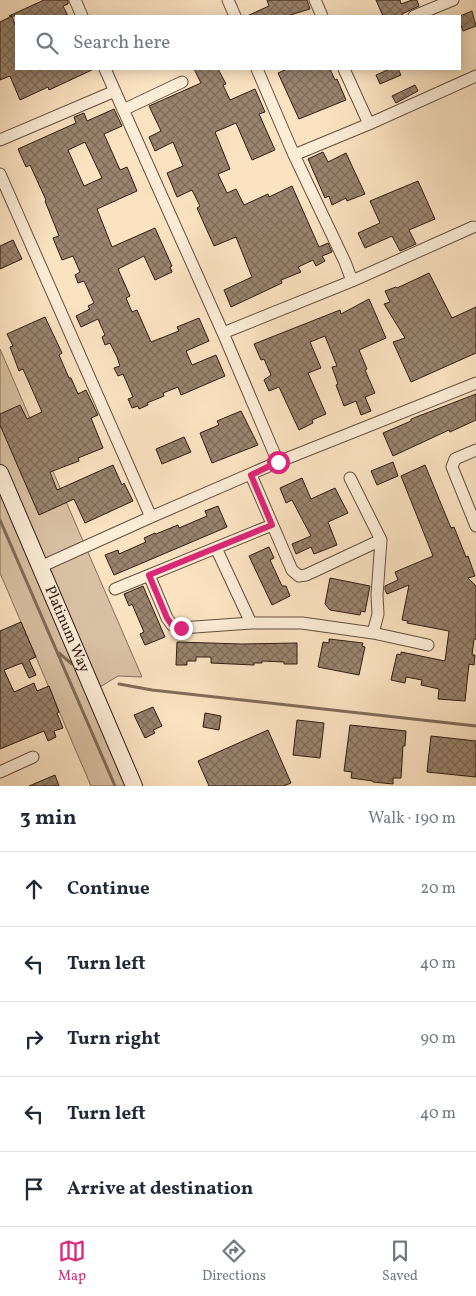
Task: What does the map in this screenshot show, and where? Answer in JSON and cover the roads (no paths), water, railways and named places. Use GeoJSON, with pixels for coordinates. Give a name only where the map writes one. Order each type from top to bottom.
{"type":"FeatureCollection","features":[{"type":"Feature","properties":{"kind":"street"},"geometry":{"type":"LineString","coordinates":[[75,0],[82,15]]}},
{"type":"Feature","properties":{"kind":"street"},"geometry":{"type":"LineString","coordinates":[[228,0],[234,15]]}},
{"type":"Feature","properties":{"kind":"street"},"geometry":{"type":"LineString","coordinates":[[315,0],[322,15]]}},
{"type":"Feature","properties":{"kind":"street"},"geometry":{"type":"LineString","coordinates":[[416,15],[453,0]]}},
{"type":"Feature","properties":{"kind":"street"},"geometry":{"type":"LineString","coordinates":[[105,70],[223,333],[278,462]]}},
{"type":"Feature","properties":{"kind":"street"},"geometry":{"type":"LineString","coordinates":[[257,70],[352,281]]}},
{"type":"Feature","properties":{"kind":"street"},"geometry":{"type":"LineString","coordinates":[[344,70],[369,124]]}},
{"type":"Feature","properties":{"kind":"street"},"geometry":{"type":"LineString","coordinates":[[294,155],[476,76]]}},
{"type":"Feature","properties":{"kind":"street"},"geometry":{"type":"LineString","coordinates":[[123,110],[182,82]]}},
{"type":"Feature","properties":{"kind":"street"},"geometry":{"type":"LineString","coordinates":[[0,140],[115,91]]}},
{"type":"Feature","properties":{"kind":"street"},"geometry":{"type":"LineString","coordinates":[[0,174],[151,517]]}},
{"type":"Feature","properties":{"kind":"street"},"geometry":{"type":"LineString","coordinates":[[223,333],[352,281],[473,227]]}},
{"type":"Feature","properties":{"kind":"street"},"geometry":{"type":"LineString","coordinates":[[40,568],[278,462],[476,383]]}},
{"type":"Feature","properties":{"kind":"street"},"geometry":{"type":"LineString","coordinates":[[476,450],[455,459],[452,467],[476,526]]}},
{"type":"Feature","properties":{"kind":"street","name":"Platinum Way"},"geometry":{"type":"LineString","coordinates":[[0,473],[134,786]]}},
{"type":"Feature","properties":{"kind":"street"},"geometry":{"type":"LineString","coordinates":[[251,475],[292,570],[298,576],[306,575],[381,540]]}},
{"type":"Feature","properties":{"kind":"street"},"geometry":{"type":"LineString","coordinates":[[350,478],[381,540],[377,595],[378,614],[373,633]]}},
{"type":"Feature","properties":{"kind":"street"},"geometry":{"type":"LineString","coordinates":[[115,589],[272,525]]}},
{"type":"Feature","properties":{"kind":"street"},"geometry":{"type":"LineString","coordinates":[[216,548],[251,623]]}},
{"type":"Feature","properties":{"kind":"street"},"geometry":{"type":"LineString","coordinates":[[149,575],[167,618],[172,625],[181,628],[251,623],[302,623],[373,633],[428,645]]}},
{"type":"Feature","properties":{"kind":"street"},"geometry":{"type":"LineString","coordinates":[[0,772],[33,757]]}},
{"type":"Feature","properties":{"kind":"waterway"},"geometry":{"type":"LineString","coordinates":[[0,520],[115,786]]}},
{"type":"Feature","properties":{"kind":"waterway"},"geometry":{"type":"LineString","coordinates":[[59,653],[72,664]]}},
{"type":"Feature","properties":{"kind":"waterway"},"geometry":{"type":"LineString","coordinates":[[119,684],[152,690],[476,726]]}}]}
